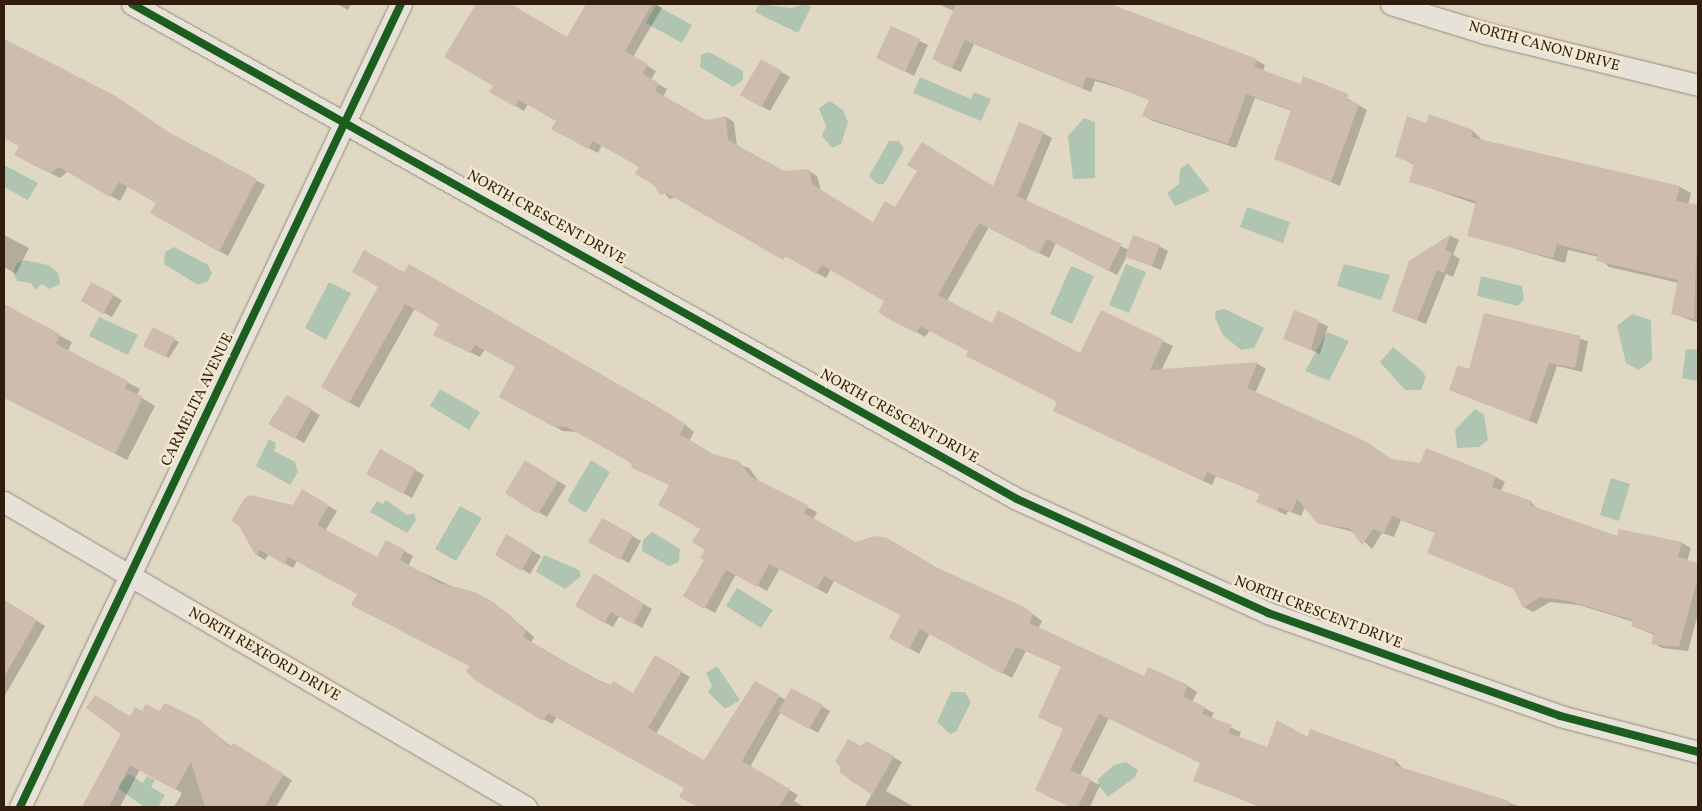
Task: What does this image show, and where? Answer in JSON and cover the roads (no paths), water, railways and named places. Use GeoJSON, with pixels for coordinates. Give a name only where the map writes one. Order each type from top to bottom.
{"type":"FeatureCollection","features":[{"type":"Feature","properties":{"kind":"street","name":"NORTH CRESCENT DRIVE"},"geometry":{"type":"LineString","coordinates":[[132,4],[347,122],[1017,499],[1268,613],[1560,716],[1698,752]]}},
{"type":"Feature","properties":{"kind":"street","name":"CARMELITA AVENUE"},"geometry":{"type":"LineString","coordinates":[[20,807],[347,122],[401,4]]}},
{"type":"Feature","properties":{"kind":"street","name":"NORTH CANON DRIVE"},"geometry":{"type":"LineString","coordinates":[[1391,4],[1485,33],[1698,85]]}},
{"type":"Feature","properties":{"kind":"street","name":"NORTH REXFORD DRIVE"},"geometry":{"type":"LineString","coordinates":[[4,502],[526,807]]}}]}
